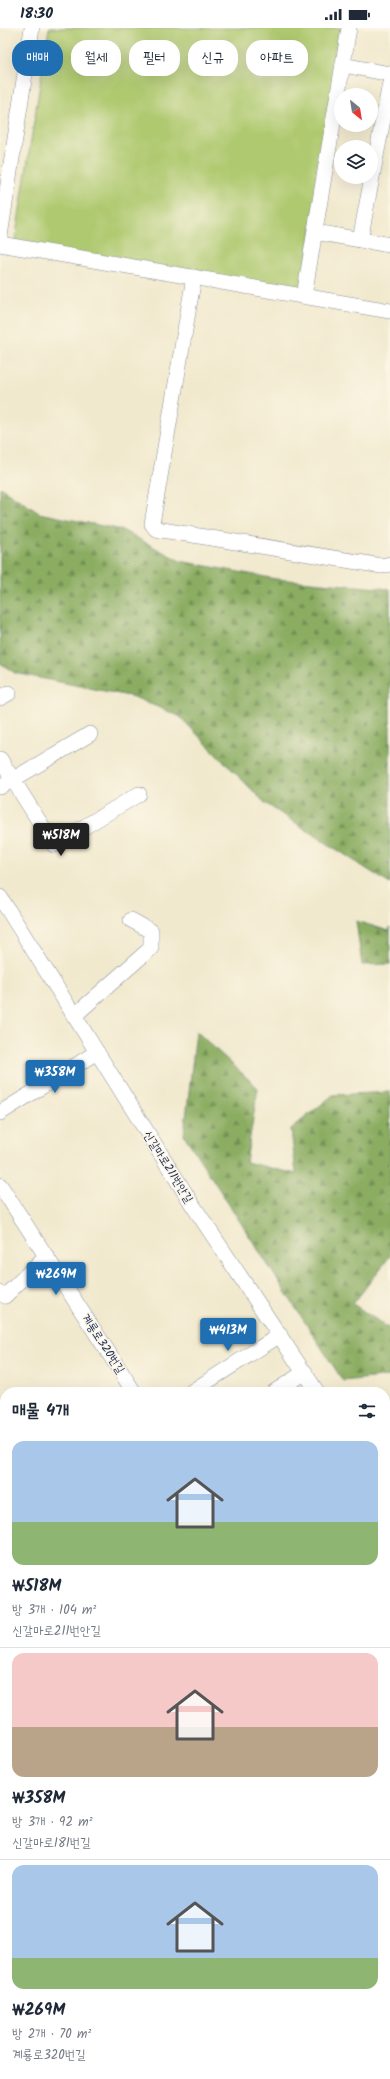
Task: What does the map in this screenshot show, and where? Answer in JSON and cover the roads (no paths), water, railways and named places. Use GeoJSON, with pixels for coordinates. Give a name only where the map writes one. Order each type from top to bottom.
{"type":"FeatureCollection","features":[{"type":"Feature","properties":{"kind":"street"},"geometry":{"type":"LineString","coordinates":[[0,236],[32,28]]}},
{"type":"Feature","properties":{"kind":"street"},"geometry":{"type":"LineString","coordinates":[[304,296],[349,28]]}},
{"type":"Feature","properties":{"kind":"street"},"geometry":{"type":"LineString","coordinates":[[343,65],[390,74]]}},
{"type":"Feature","properties":{"kind":"street"},"geometry":{"type":"LineString","coordinates":[[360,240],[390,83]]}},
{"type":"Feature","properties":{"kind":"street"},"geometry":{"type":"LineString","coordinates":[[315,232],[390,245]]}},
{"type":"Feature","properties":{"kind":"street"},"geometry":{"type":"LineString","coordinates":[[0,244],[390,311]]}},
{"type":"Feature","properties":{"kind":"street"},"geometry":{"type":"LineString","coordinates":[[194,277],[152,524],[156,529],[382,566],[390,564]]}},
{"type":"Feature","properties":{"kind":"street"},"geometry":{"type":"LineString","coordinates":[[6,783],[90,734]]}},
{"type":"Feature","properties":{"kind":"street"},"geometry":{"type":"LineString","coordinates":[[0,759],[6,783],[54,845],[139,794]]}},
{"type":"Feature","properties":{"kind":"street","name":"신갈마로211번안길"},"geometry":{"type":"LineString","coordinates":[[0,897],[192,1204],[314,1387]]}},
{"type":"Feature","properties":{"kind":"street"},"geometry":{"type":"LineString","coordinates":[[74,1016],[151,948],[151,931],[131,920]]}},
{"type":"Feature","properties":{"kind":"street"},"geometry":{"type":"LineString","coordinates":[[0,1113],[96,1052]]}},
{"type":"Feature","properties":{"kind":"street","name":"계룡로320번길"},"geometry":{"type":"LineString","coordinates":[[0,1185],[131,1387]]}},
{"type":"Feature","properties":{"kind":"street"},"geometry":{"type":"LineString","coordinates":[[0,1293],[5,1296],[46,1256]]}},
{"type":"Feature","properties":{"kind":"street"},"geometry":{"type":"LineString","coordinates":[[199,1387],[280,1335]]}},
{"type":"Feature","properties":{"kind":"street"},"geometry":{"type":"LineString","coordinates":[[282,1387],[305,1372]]}}]}
